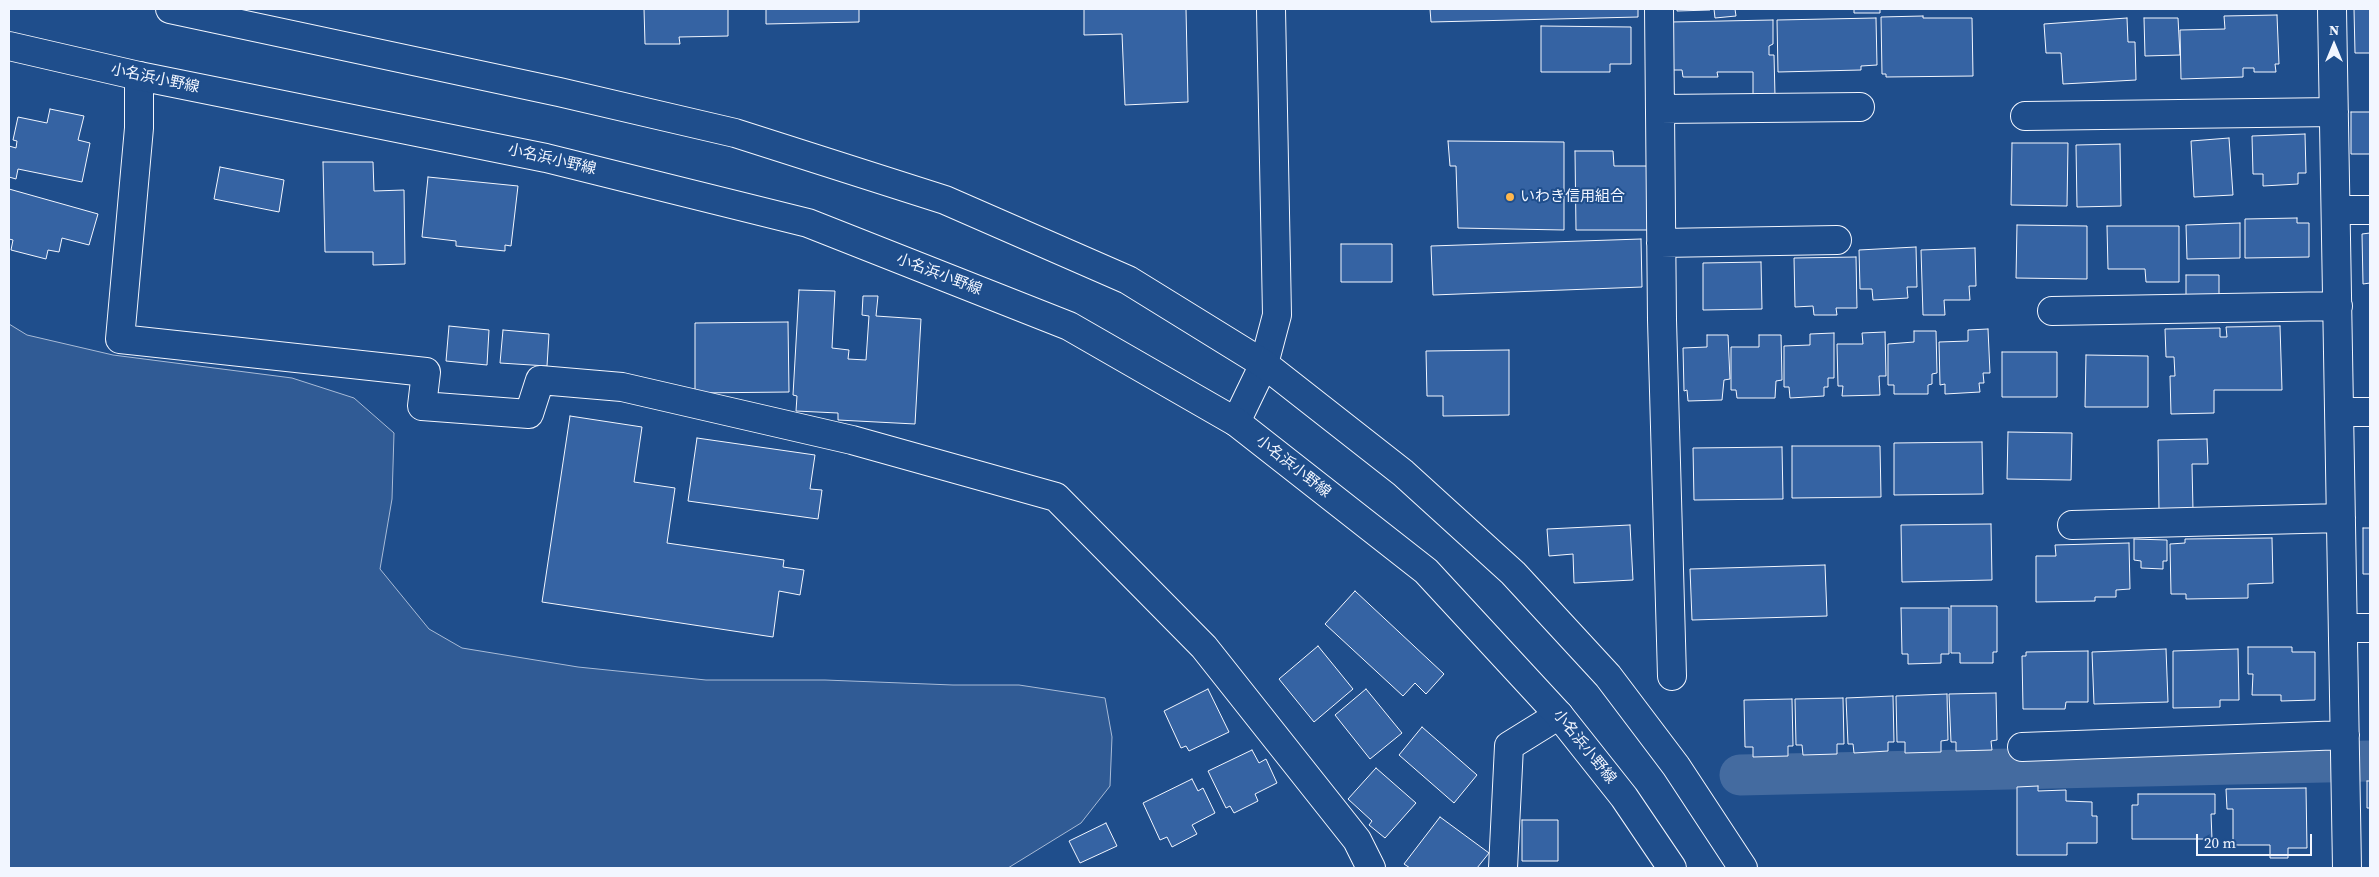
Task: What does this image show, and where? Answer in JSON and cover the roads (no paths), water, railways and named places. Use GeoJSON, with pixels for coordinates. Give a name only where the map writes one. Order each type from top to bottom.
{"type":"FeatureCollection","features":[{"type":"Feature","properties":{"kind":"street"},"geometry":{"type":"LineString","coordinates":[[170,9],[559,92],[734,133],[945,200],[1128,280],[1264,364],[1403,473],[1514,573],[1608,676],[1676,766],[1743,868]]}},
{"type":"Feature","properties":{"kind":"street"},"geometry":{"type":"LineString","coordinates":[[1236,422],[1264,364],[1277,315],[1271,9]]}},
{"type":"Feature","properties":{"kind":"street"},"geometry":{"type":"LineString","coordinates":[[1659,9],[1661,243],[1672,676]]}},
{"type":"Feature","properties":{"kind":"street"},"geometry":{"type":"LineString","coordinates":[[2332,9],[2347,868]]}},
{"type":"Feature","properties":{"kind":"street","name":"小名浜小野線"},"geometry":{"type":"LineString","coordinates":[[9,46],[139,76],[546,158],[808,223],[1069,326],[1236,422],[1426,571],[1559,715],[1624,798],[1672,868]]}},
{"type":"Feature","properties":{"kind":"street"},"geometry":{"type":"LineString","coordinates":[[139,76],[139,128],[120,339],[426,372],[422,406],[529,414],[540,380],[622,386],[852,440],[1056,497],[1204,647],[1358,840],[1371,868]]}},
{"type":"Feature","properties":{"kind":"street"},"geometry":{"type":"LineString","coordinates":[[1660,109],[1860,107]]}},
{"type":"Feature","properties":{"kind":"street"},"geometry":{"type":"LineString","coordinates":[[2025,116],[2334,112]]}},
{"type":"Feature","properties":{"kind":"street"},"geometry":{"type":"LineString","coordinates":[[2336,210],[2370,210]]}},
{"type":"Feature","properties":{"kind":"street"},"geometry":{"type":"LineString","coordinates":[[1661,243],[1837,240]]}},
{"type":"Feature","properties":{"kind":"street"},"geometry":{"type":"LineString","coordinates":[[2052,311],[2338,306]]}},
{"type":"Feature","properties":{"kind":"street"},"geometry":{"type":"LineString","coordinates":[[2340,412],[2370,412]]}},
{"type":"Feature","properties":{"kind":"street"},"geometry":{"type":"LineString","coordinates":[[2072,525],[2341,518]]}},
{"type":"Feature","properties":{"kind":"street"},"geometry":{"type":"LineString","coordinates":[[2343,628],[2370,628]]}},
{"type":"Feature","properties":{"kind":"street"},"geometry":{"type":"LineString","coordinates":[[1503,868],[1509,746],[1559,715]]}},
{"type":"Feature","properties":{"kind":"street"},"geometry":{"type":"LineString","coordinates":[[2022,747],[2346,735]]}},
{"type":"Feature","properties":{"kind":"waterway"},"geometry":{"type":"LineString","coordinates":[[1740,775],[2370,761]]}},
{"type":"Feature","properties":{"kind":"place","name":"いわき信用組合"},"geometry":{"type":"Point","coordinates":[1510,197]}}]}
